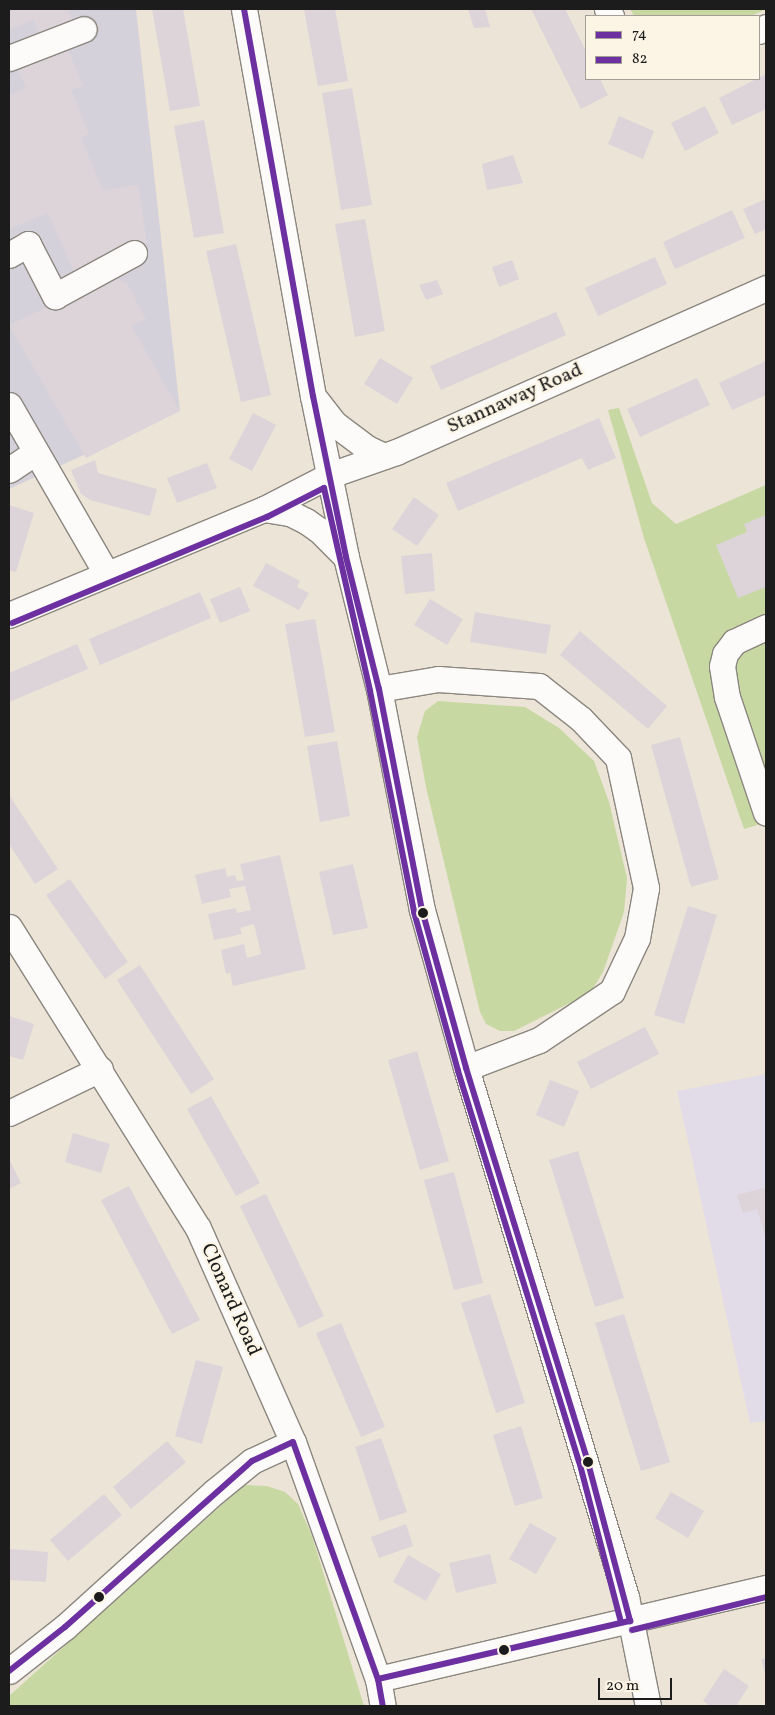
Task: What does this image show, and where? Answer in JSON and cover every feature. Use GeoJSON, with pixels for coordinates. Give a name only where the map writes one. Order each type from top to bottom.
{"type":"FeatureCollection","features":[{"type":"Feature","properties":{"kind":"street"},"geometry":{"type":"LineString","coordinates":[[244,9],[313,396],[346,557],[378,689],[422,910],[466,1068],[587,1459],[626,1597],[648,1706]]}},
{"type":"Feature","properties":{"kind":"street"},"geometry":{"type":"LineString","coordinates":[[9,58],[84,29]]}},
{"type":"Feature","properties":{"kind":"street"},"geometry":{"type":"LineString","coordinates":[[9,255],[28,244],[55,296],[134,253]]}},
{"type":"Feature","properties":{"kind":"street","name":"Stannaway Road"},"geometry":{"type":"LineString","coordinates":[[9,615],[106,573],[264,509],[330,475],[384,456],[766,288]]}},
{"type":"Feature","properties":{"kind":"street"},"geometry":{"type":"LineString","coordinates":[[313,396],[335,424],[367,448],[384,456]]}},
{"type":"Feature","properties":{"kind":"street"},"geometry":{"type":"LineString","coordinates":[[9,406],[106,573]]}},
{"type":"Feature","properties":{"kind":"street"},"geometry":{"type":"LineString","coordinates":[[9,470],[36,452]]}},
{"type":"Feature","properties":{"kind":"street"},"geometry":{"type":"LineString","coordinates":[[264,509],[290,514],[306,521],[319,530],[346,557]]}},
{"type":"Feature","properties":{"kind":"street"},"geometry":{"type":"LineString","coordinates":[[766,628],[734,642],[725,654],[722,666],[727,697],[766,813]]}},
{"type":"Feature","properties":{"kind":"street"},"geometry":{"type":"LineString","coordinates":[[378,689],[438,679],[539,686],[581,719],[618,758],[646,888],[637,938],[612,992],[540,1040],[466,1068]]}},
{"type":"Feature","properties":{"kind":"street","name":"Clonard Road"},"geometry":{"type":"LineString","coordinates":[[9,927],[100,1068],[198,1228],[294,1442],[378,1679],[383,1706]]}},
{"type":"Feature","properties":{"kind":"street"},"geometry":{"type":"LineString","coordinates":[[9,1113],[100,1068]]}},
{"type":"Feature","properties":{"kind":"street"},"geometry":{"type":"LineString","coordinates":[[13,1659],[65,1627],[252,1462],[294,1442]]}},
{"type":"Feature","properties":{"kind":"street"},"geometry":{"type":"LineString","coordinates":[[378,1679],[766,1588]]}},
{"type":"Feature","properties":{"kind":"shaded area"},"geometry":{"type":"Polygon","coordinates":[[[9,9],[136,9],[180,411],[9,489],[9,9]]]}},
{"type":"Feature","properties":{"kind":"shaded area"},"geometry":{"type":"Polygon","coordinates":[[[766,1074],[766,1421],[750,1423],[677,1091],[766,1074]]]}},
{"type":"Feature","properties":{"kind":"green space"},"geometry":{"type":"Polygon","coordinates":[[[630,9],[766,9],[753,15],[633,15],[630,9]]]}},
{"type":"Feature","properties":{"kind":"green space"},"geometry":{"type":"Polygon","coordinates":[[[619,408],[652,503],[676,524],[766,485],[766,822],[744,829],[644,538],[608,410],[619,408]]]}},
{"type":"Feature","properties":{"kind":"green space"},"geometry":{"type":"Polygon","coordinates":[[[438,701],[525,707],[559,728],[594,761],[609,802],[627,878],[624,912],[603,972],[590,993],[514,1031],[500,1031],[486,1024],[480,1012],[426,787],[417,737],[425,711],[438,701]]]}},
{"type":"Feature","properties":{"kind":"green space"},"geometry":{"type":"Polygon","coordinates":[[[244,1485],[267,1486],[285,1492],[298,1504],[312,1536],[364,1706],[9,1706],[9,1696],[244,1485]]]}},
{"type":"Feature","properties":{"kind":"building"},"geometry":{"type":"Polygon","coordinates":[[[9,9],[68,9],[74,25],[41,38],[34,20],[9,30],[9,9]]]}},
{"type":"Feature","properties":{"kind":"building"},"geometry":{"type":"Polygon","coordinates":[[[152,9],[183,9],[200,106],[170,111],[152,9]]]}},
{"type":"Feature","properties":{"kind":"building"},"geometry":{"type":"Polygon","coordinates":[[[304,9],[335,9],[348,81],[318,86],[304,9]]]}},
{"type":"Feature","properties":{"kind":"building"},"geometry":{"type":"Polygon","coordinates":[[[468,9],[485,9],[490,27],[474,28],[468,9]]]}},
{"type":"Feature","properties":{"kind":"building"},"geometry":{"type":"Polygon","coordinates":[[[531,9],[565,9],[585,49],[585,80],[600,80],[608,95],[581,109],[531,9]]]}},
{"type":"Feature","properties":{"kind":"building"},"geometry":{"type":"Polygon","coordinates":[[[67,47],[83,86],[71,90],[89,134],[81,138],[103,190],[138,185],[147,242],[75,274],[48,213],[9,229],[9,95],[26,88],[17,67],[67,47]]]}},
{"type":"Feature","properties":{"kind":"building"},"geometry":{"type":"Polygon","coordinates":[[[766,74],[766,109],[732,125],[719,98],[754,80],[760,80],[760,77],[766,74]]]}},
{"type":"Feature","properties":{"kind":"building"},"geometry":{"type":"Polygon","coordinates":[[[352,88],[372,205],[341,210],[322,93],[352,88]]]}},
{"type":"Feature","properties":{"kind":"building"},"geometry":{"type":"Polygon","coordinates":[[[705,106],[719,133],[685,151],[671,123],[705,106]]]}},
{"type":"Feature","properties":{"kind":"building"},"geometry":{"type":"Polygon","coordinates":[[[619,116],[654,131],[643,159],[608,144],[619,116]]]}},
{"type":"Feature","properties":{"kind":"building"},"geometry":{"type":"Polygon","coordinates":[[[204,120],[224,233],[194,238],[174,126],[204,120]]]}},
{"type":"Feature","properties":{"kind":"building"},"geometry":{"type":"Polygon","coordinates":[[[513,155],[523,183],[487,190],[482,164],[513,155]]]}},
{"type":"Feature","properties":{"kind":"building"},"geometry":{"type":"Polygon","coordinates":[[[766,199],[766,229],[755,234],[743,209],[766,199]]]}},
{"type":"Feature","properties":{"kind":"building"},"geometry":{"type":"Polygon","coordinates":[[[732,210],[745,238],[675,269],[663,242],[732,210]]]}},
{"type":"Feature","properties":{"kind":"building"},"geometry":{"type":"Polygon","coordinates":[[[365,219],[385,331],[355,337],[335,224],[365,219]]]}},
{"type":"Feature","properties":{"kind":"building"},"geometry":{"type":"Polygon","coordinates":[[[236,244],[271,395],[241,402],[206,251],[236,244]]]}},
{"type":"Feature","properties":{"kind":"building"},"geometry":{"type":"Polygon","coordinates":[[[655,257],[667,284],[598,316],[585,288],[655,257]]]}},
{"type":"Feature","properties":{"kind":"building"},"geometry":{"type":"Polygon","coordinates":[[[512,260],[519,279],[499,287],[492,267],[512,260]]]}},
{"type":"Feature","properties":{"kind":"building"},"geometry":{"type":"Polygon","coordinates":[[[112,276],[127,283],[146,320],[131,325],[180,411],[86,458],[9,325],[112,276]]]}},
{"type":"Feature","properties":{"kind":"building"},"geometry":{"type":"Polygon","coordinates":[[[437,280],[443,294],[426,300],[419,285],[437,280]]]}},
{"type":"Feature","properties":{"kind":"building"},"geometry":{"type":"Polygon","coordinates":[[[556,312],[566,335],[441,390],[430,366],[556,312]]]}},
{"type":"Feature","properties":{"kind":"building"},"geometry":{"type":"Polygon","coordinates":[[[380,358],[413,378],[397,404],[364,384],[380,358]]]}},
{"type":"Feature","properties":{"kind":"building"},"geometry":{"type":"Polygon","coordinates":[[[766,361],[766,395],[732,410],[719,383],[766,361]]]}},
{"type":"Feature","properties":{"kind":"building"},"geometry":{"type":"Polygon","coordinates":[[[697,378],[710,405],[640,437],[627,409],[697,378]]]}},
{"type":"Feature","properties":{"kind":"building"},"geometry":{"type":"Polygon","coordinates":[[[253,413],[276,425],[252,471],[229,459],[253,413]]]}},
{"type":"Feature","properties":{"kind":"building"},"geometry":{"type":"Polygon","coordinates":[[[599,418],[616,458],[588,470],[582,458],[458,511],[446,483],[599,418]]]}},
{"type":"Feature","properties":{"kind":"building"},"geometry":{"type":"Polygon","coordinates":[[[95,460],[98,473],[157,489],[150,516],[90,500],[81,494],[71,470],[95,460]]]}},
{"type":"Feature","properties":{"kind":"building"},"geometry":{"type":"Polygon","coordinates":[[[207,463],[217,488],[177,503],[167,478],[207,463]]]}},
{"type":"Feature","properties":{"kind":"building"},"geometry":{"type":"Polygon","coordinates":[[[414,497],[439,515],[417,546],[392,529],[414,497]]]}},
{"type":"Feature","properties":{"kind":"building"},"geometry":{"type":"Polygon","coordinates":[[[9,505],[34,513],[16,572],[9,570],[9,505]]]}},
{"type":"Feature","properties":{"kind":"building"},"geometry":{"type":"Polygon","coordinates":[[[766,515],[766,587],[738,598],[716,545],[747,532],[744,524],[766,515]]]}},
{"type":"Feature","properties":{"kind":"building"},"geometry":{"type":"Polygon","coordinates":[[[432,553],[435,591],[405,594],[401,556],[432,553]]]}},
{"type":"Feature","properties":{"kind":"building"},"geometry":{"type":"Polygon","coordinates":[[[266,563],[300,581],[297,587],[309,593],[299,610],[253,586],[266,563]]]}},
{"type":"Feature","properties":{"kind":"building"},"geometry":{"type":"Polygon","coordinates":[[[240,587],[250,611],[220,623],[210,599],[240,587]]]}},
{"type":"Feature","properties":{"kind":"building"},"geometry":{"type":"Polygon","coordinates":[[[200,592],[211,618],[100,665],[89,639],[200,592]]]}},
{"type":"Feature","properties":{"kind":"building"},"geometry":{"type":"Polygon","coordinates":[[[430,599],[463,619],[447,645],[414,625],[430,599]]]}},
{"type":"Feature","properties":{"kind":"building"},"geometry":{"type":"Polygon","coordinates":[[[475,612],[551,625],[546,654],[470,642],[475,612]]]}},
{"type":"Feature","properties":{"kind":"building"},"geometry":{"type":"Polygon","coordinates":[[[315,619],[335,732],[305,737],[285,624],[315,619]]]}},
{"type":"Feature","properties":{"kind":"building"},"geometry":{"type":"Polygon","coordinates":[[[580,631],[667,706],[648,729],[560,655],[580,631]]]}},
{"type":"Feature","properties":{"kind":"building"},"geometry":{"type":"Polygon","coordinates":[[[77,644],[88,669],[9,702],[9,673],[77,644]]]}},
{"type":"Feature","properties":{"kind":"building"},"geometry":{"type":"Polygon","coordinates":[[[680,737],[719,879],[691,887],[651,745],[680,737]]]}},
{"type":"Feature","properties":{"kind":"building"},"geometry":{"type":"Polygon","coordinates":[[[337,741],[350,816],[320,822],[307,746],[337,741]]]}},
{"type":"Feature","properties":{"kind":"building"},"geometry":{"type":"Polygon","coordinates":[[[9,795],[58,869],[35,884],[9,844],[9,795]]]}},
{"type":"Feature","properties":{"kind":"building"},"geometry":{"type":"Polygon","coordinates":[[[280,855],[306,969],[233,986],[230,973],[226,974],[221,950],[244,944],[247,958],[261,954],[254,924],[240,928],[242,934],[214,940],[208,914],[236,908],[237,913],[251,910],[245,886],[229,889],[231,897],[202,904],[195,875],[225,868],[227,877],[235,875],[237,881],[244,880],[240,864],[280,855]]]}},
{"type":"Feature","properties":{"kind":"building"},"geometry":{"type":"Polygon","coordinates":[[[353,864],[368,928],[333,935],[319,872],[353,864]]]}},
{"type":"Feature","properties":{"kind":"building"},"geometry":{"type":"Polygon","coordinates":[[[70,879],[128,962],[105,979],[46,895],[70,879]]]}},
{"type":"Feature","properties":{"kind":"building"},"geometry":{"type":"Polygon","coordinates":[[[688,906],[717,915],[684,1024],[654,1015],[688,906]]]}},
{"type":"Feature","properties":{"kind":"building"},"geometry":{"type":"Polygon","coordinates":[[[140,965],[214,1079],[191,1094],[117,980],[140,965]]]}},
{"type":"Feature","properties":{"kind":"building"},"geometry":{"type":"Polygon","coordinates":[[[9,1016],[34,1024],[23,1060],[9,1056],[9,1016]]]}},
{"type":"Feature","properties":{"kind":"building"},"geometry":{"type":"Polygon","coordinates":[[[645,1027],[659,1054],[591,1089],[577,1062],[645,1027]]]}},
{"type":"Feature","properties":{"kind":"building"},"geometry":{"type":"Polygon","coordinates":[[[417,1051],[449,1161],[420,1170],[388,1060],[417,1051]]]}},
{"type":"Feature","properties":{"kind":"building"},"geometry":{"type":"Polygon","coordinates":[[[550,1080],[579,1091],[564,1127],[536,1115],[550,1080]]]}},
{"type":"Feature","properties":{"kind":"building"},"geometry":{"type":"Polygon","coordinates":[[[211,1096],[260,1183],[236,1196],[187,1109],[211,1096]]]}},
{"type":"Feature","properties":{"kind":"building"},"geometry":{"type":"Polygon","coordinates":[[[73,1133],[110,1144],[101,1173],[65,1162],[73,1133]]]}},
{"type":"Feature","properties":{"kind":"building"},"geometry":{"type":"Polygon","coordinates":[[[578,1151],[624,1298],[595,1307],[549,1160],[578,1151]]]}},
{"type":"Feature","properties":{"kind":"building"},"geometry":{"type":"Polygon","coordinates":[[[9,1159],[21,1183],[9,1189],[9,1159]]]}},
{"type":"Feature","properties":{"kind":"building"},"geometry":{"type":"Polygon","coordinates":[[[454,1172],[483,1283],[454,1290],[424,1180],[454,1172]]]}},
{"type":"Feature","properties":{"kind":"building"},"geometry":{"type":"Polygon","coordinates":[[[129,1186],[200,1320],[172,1334],[101,1200],[129,1186]]]}},
{"type":"Feature","properties":{"kind":"building"},"geometry":{"type":"Polygon","coordinates":[[[763,1188],[766,1192],[766,1239],[757,1209],[743,1213],[737,1195],[763,1188]]]}},
{"type":"Feature","properties":{"kind":"building"},"geometry":{"type":"Polygon","coordinates":[[[266,1194],[324,1316],[299,1328],[240,1206],[266,1194]]]}},
{"type":"Feature","properties":{"kind":"building"},"geometry":{"type":"Polygon","coordinates":[[[490,1294],[525,1403],[496,1413],[461,1303],[490,1294]]]}},
{"type":"Feature","properties":{"kind":"building"},"geometry":{"type":"Polygon","coordinates":[[[624,1314],[670,1462],[641,1471],[595,1323],[624,1314]]]}},
{"type":"Feature","properties":{"kind":"building"},"geometry":{"type":"Polygon","coordinates":[[[341,1323],[385,1427],[361,1437],[316,1333],[341,1323]]]}},
{"type":"Feature","properties":{"kind":"building"},"geometry":{"type":"Polygon","coordinates":[[[196,1360],[223,1367],[202,1444],[175,1436],[196,1360]]]}},
{"type":"Feature","properties":{"kind":"building"},"geometry":{"type":"Polygon","coordinates":[[[521,1426],[543,1498],[515,1506],[493,1435],[521,1426]]]}},
{"type":"Feature","properties":{"kind":"building"},"geometry":{"type":"Polygon","coordinates":[[[381,1438],[407,1512],[380,1521],[355,1447],[381,1438]]]}},
{"type":"Feature","properties":{"kind":"building"},"geometry":{"type":"Polygon","coordinates":[[[167,1441],[186,1462],[131,1509],[113,1487],[167,1441]]]}},
{"type":"Feature","properties":{"kind":"building"},"geometry":{"type":"Polygon","coordinates":[[[671,1492],[704,1511],[688,1538],[655,1518],[671,1492]]]}},
{"type":"Feature","properties":{"kind":"building"},"geometry":{"type":"Polygon","coordinates":[[[104,1494],[122,1515],[68,1561],[50,1540],[104,1494]]]}},
{"type":"Feature","properties":{"kind":"building"},"geometry":{"type":"Polygon","coordinates":[[[530,1523],[557,1538],[536,1574],[509,1559],[530,1523]]]}},
{"type":"Feature","properties":{"kind":"building"},"geometry":{"type":"Polygon","coordinates":[[[406,1524],[413,1546],[379,1558],[371,1537],[406,1524]]]}},
{"type":"Feature","properties":{"kind":"building"},"geometry":{"type":"Polygon","coordinates":[[[10,1549],[48,1552],[46,1582],[9,1580],[10,1549]]]}},
{"type":"Feature","properties":{"kind":"building"},"geometry":{"type":"Polygon","coordinates":[[[490,1554],[497,1583],[456,1593],[449,1563],[490,1554]]]}},
{"type":"Feature","properties":{"kind":"building"},"geometry":{"type":"Polygon","coordinates":[[[408,1555],[441,1574],[426,1601],[393,1582],[408,1555]]]}},
{"type":"Feature","properties":{"kind":"building"},"geometry":{"type":"Polygon","coordinates":[[[766,1658],[766,1677],[761,1659],[766,1658]]]}},
{"type":"Feature","properties":{"kind":"building"},"geometry":{"type":"Polygon","coordinates":[[[724,1669],[749,1686],[736,1706],[710,1706],[703,1701],[724,1669]]]}},
{"type":"Feature","properties":{"kind":"transit line","name":"74"},"geometry":{"type":"LineString","coordinates":[[244,9],[313,396],[346,557],[379,689],[422,910],[466,1068],[587,1459],[630,1621]]}},
{"type":"Feature","properties":{"kind":"transit line","name":"82"},"geometry":{"type":"LineString","coordinates":[[12,623],[267,517],[324,488],[370,691],[414,912],[458,1071],[579,1461],[621,1622]]}},
{"type":"Feature","properties":{"kind":"transit line","name":"74"},"geometry":{"type":"LineString","coordinates":[[9,1671],[65,1627],[252,1461],[293,1442],[378,1679],[383,1706]]}},
{"type":"Feature","properties":{"kind":"transit line","name":"82"},"geometry":{"type":"LineString","coordinates":[[632,1630],[766,1597]]}},
{"type":"Feature","properties":{"kind":"transit line","name":"74"},"geometry":{"type":"LineString","coordinates":[[378,1679],[630,1621]]}}]}
